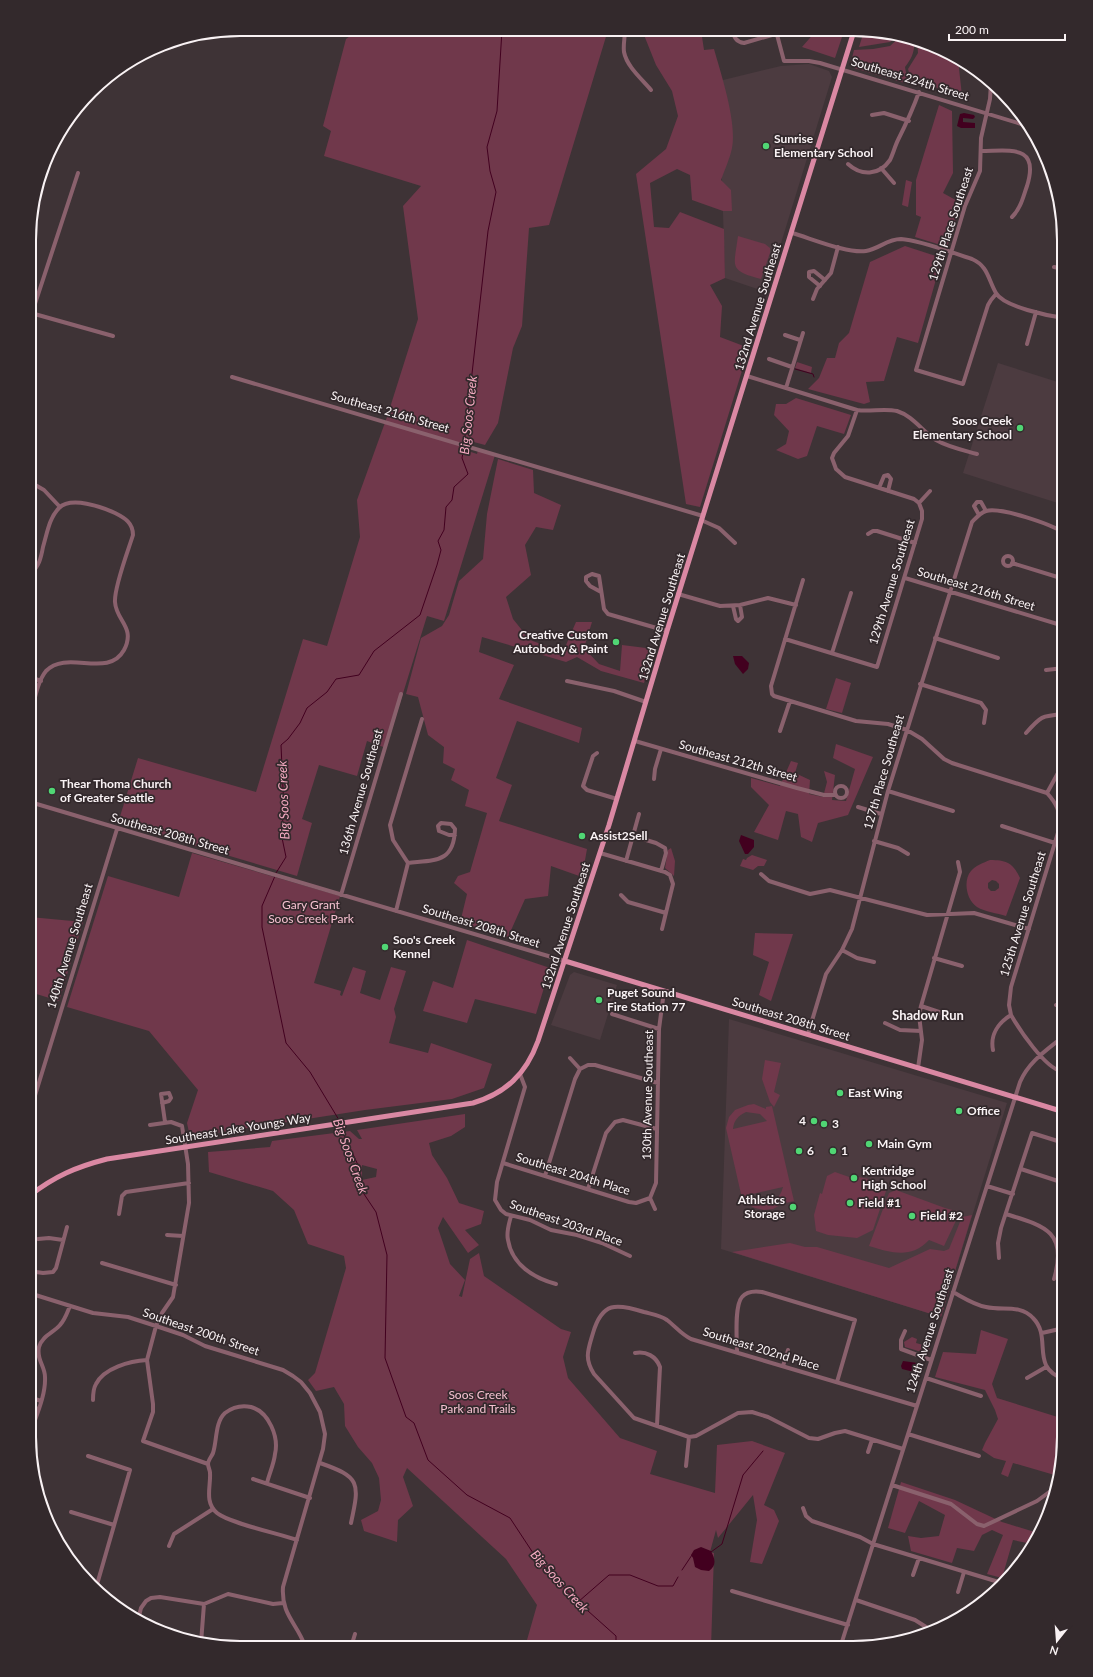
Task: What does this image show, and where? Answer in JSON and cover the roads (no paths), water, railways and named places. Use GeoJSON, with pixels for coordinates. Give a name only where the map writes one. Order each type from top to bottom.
{"type":"FeatureCollection","features":[{"type":"Feature","properties":{"kind":"main road","name":"132nd Avenue Southeast"},"geometry":{"type":"LineString","coordinates":[[520,1074],[533,1055],[600,853],[678,594],[853,36]]}},
{"type":"Feature","properties":{"kind":"main road","name":"Southeast 208th Street"},"geometry":{"type":"LineString","coordinates":[[565,962],[1057,1110]]}},
{"type":"Feature","properties":{"kind":"main road","name":"Southeast Lake Youngs Way"},"geometry":{"type":"LineString","coordinates":[[36,1191],[52,1179],[75,1168],[107,1159],[472,1103],[495,1095],[520,1074]]}},
{"type":"Feature","properties":{"kind":"street"},"geometry":{"type":"LineString","coordinates":[[625,36],[624,47],[626,59],[651,90]]}},
{"type":"Feature","properties":{"kind":"street"},"geometry":{"type":"LineString","coordinates":[[734,36],[737,41],[744,43],[764,36]]}},
{"type":"Feature","properties":{"kind":"street","name":"Southeast 224th Street"},"geometry":{"type":"LineString","coordinates":[[777,36],[784,61],[814,61],[1021,124]]}},
{"type":"Feature","properties":{"kind":"street","name":"129th Place Southeast"},"geometry":{"type":"LineString","coordinates":[[990,90],[982,127],[980,171],[965,206],[916,370],[964,384],[988,306],[996,294]]}},
{"type":"Feature","properties":{"kind":"street"},"geometry":{"type":"LineString","coordinates":[[848,164],[854,170],[867,173],[881,168],[890,159],[897,141],[909,121],[919,92]]}},
{"type":"Feature","properties":{"kind":"street"},"geometry":{"type":"LineString","coordinates":[[872,115],[884,113],[909,121]]}},
{"type":"Feature","properties":{"kind":"street"},"geometry":{"type":"LineString","coordinates":[[981,151],[1017,151],[1023,154],[1030,162],[1031,168],[1020,206],[1012,217]]}},
{"type":"Feature","properties":{"kind":"street"},"geometry":{"type":"LineString","coordinates":[[881,168],[894,183]]}},
{"type":"Feature","properties":{"kind":"street"},"geometry":{"type":"LineString","coordinates":[[36,298],[78,173]]}},
{"type":"Feature","properties":{"kind":"street"},"geometry":{"type":"LineString","coordinates":[[792,233],[838,247],[862,252],[876,248],[889,241],[903,239],[952,252],[979,262],[986,271],[996,294],[1015,306],[1057,316]]}},
{"type":"Feature","properties":{"kind":"street"},"geometry":{"type":"LineString","coordinates":[[813,299],[833,268],[838,247]]}},
{"type":"Feature","properties":{"kind":"street"},"geometry":{"type":"LineString","coordinates":[[820,286],[808,277],[809,272],[814,271],[826,280]]}},
{"type":"Feature","properties":{"kind":"street"},"geometry":{"type":"LineString","coordinates":[[1027,344],[1036,312]]}},
{"type":"Feature","properties":{"kind":"street"},"geometry":{"type":"LineString","coordinates":[[36,314],[113,336]]}},
{"type":"Feature","properties":{"kind":"street"},"geometry":{"type":"LineString","coordinates":[[786,388],[803,333]]}},
{"type":"Feature","properties":{"kind":"street"},"geometry":{"type":"LineString","coordinates":[[785,335],[800,340]]}},
{"type":"Feature","properties":{"kind":"street"},"geometry":{"type":"LineString","coordinates":[[769,359],[792,367]]}},
{"type":"Feature","properties":{"kind":"street"},"geometry":{"type":"LineString","coordinates":[[747,376],[857,410],[896,411],[917,423],[935,440],[948,446],[977,454]]}},
{"type":"Feature","properties":{"kind":"street","name":"Southeast 216th Street"},"geometry":{"type":"LineString","coordinates":[[232,377],[464,445],[702,518],[719,528],[735,543]]}},
{"type":"Feature","properties":{"kind":"street"},"geometry":{"type":"LineString","coordinates":[[857,410],[848,436],[837,447],[832,458],[833,464],[839,474],[914,499],[919,503],[930,491]]}},
{"type":"Feature","properties":{"kind":"street"},"geometry":{"type":"LineString","coordinates":[[879,488],[884,476],[888,474],[891,479],[888,491]]}},
{"type":"Feature","properties":{"kind":"street"},"geometry":{"type":"LineString","coordinates":[[36,485],[44,490],[60,507]]}},
{"type":"Feature","properties":{"kind":"street"},"geometry":{"type":"LineString","coordinates":[[36,568],[40,562],[50,523],[60,507],[73,503],[104,509],[130,522],[133,529],[133,535],[115,598],[117,612],[125,624],[128,632],[128,640],[124,650],[113,662],[70,662],[59,664],[47,670],[41,681],[36,697]]}},
{"type":"Feature","properties":{"kind":"street","name":"129th Avenue Southeast"},"geometry":{"type":"LineString","coordinates":[[832,653],[877,667],[922,519],[922,511],[919,503]]}},
{"type":"Feature","properties":{"kind":"street","name":"127th Place Southeast"},"geometry":{"type":"LineString","coordinates":[[808,1034],[826,974],[842,950],[852,929],[881,814],[969,528],[972,522],[982,513],[1001,510],[1057,530]]}},
{"type":"Feature","properties":{"kind":"street"},"geometry":{"type":"LineString","coordinates":[[868,534],[873,531],[877,531],[915,543]]}},
{"type":"Feature","properties":{"kind":"street"},"geometry":{"type":"LineString","coordinates":[[1012,563],[1057,577]]}},
{"type":"Feature","properties":{"kind":"street"},"geometry":{"type":"LineString","coordinates":[[601,592],[590,586],[586,581],[586,577],[592,574],[599,576],[604,609],[608,614],[667,631]]}},
{"type":"Feature","properties":{"kind":"street","name":"Southeast 216th Street"},"geometry":{"type":"LineString","coordinates":[[905,578],[1057,624]]}},
{"type":"Feature","properties":{"kind":"street"},"geometry":{"type":"LineString","coordinates":[[803,580],[771,686],[772,694],[776,697],[856,721],[888,724],[907,730],[922,739],[944,759],[952,763],[1047,793],[1057,775]]}},
{"type":"Feature","properties":{"kind":"street"},"geometry":{"type":"LineString","coordinates":[[785,639],[832,653],[850,593]]}},
{"type":"Feature","properties":{"kind":"street"},"geometry":{"type":"LineString","coordinates":[[678,594],[712,605],[733,606],[768,598],[796,605]]}},
{"type":"Feature","properties":{"kind":"street"},"geometry":{"type":"LineString","coordinates":[[733,606],[736,619],[738,621],[742,617],[740,605]]}},
{"type":"Feature","properties":{"kind":"street"},"geometry":{"type":"LineString","coordinates":[[935,638],[998,658]]}},
{"type":"Feature","properties":{"kind":"street"},"geometry":{"type":"LineString","coordinates":[[1046,670],[1057,669]]}},
{"type":"Feature","properties":{"kind":"street"},"geometry":{"type":"LineString","coordinates":[[36,679],[41,681]]}},
{"type":"Feature","properties":{"kind":"street"},"geometry":{"type":"LineString","coordinates":[[567,680],[614,691],[646,702]]}},
{"type":"Feature","properties":{"kind":"street"},"geometry":{"type":"LineString","coordinates":[[920,684],[981,703],[986,710],[984,723]]}},
{"type":"Feature","properties":{"kind":"street","name":"136th Avenue Southeast"},"geometry":{"type":"LineString","coordinates":[[341,895],[401,694]]}},
{"type":"Feature","properties":{"kind":"street"},"geometry":{"type":"LineString","coordinates":[[780,731],[790,701]]}},
{"type":"Feature","properties":{"kind":"street"},"geometry":{"type":"LineString","coordinates":[[1026,733],[1039,718],[1046,715],[1057,714]]}},
{"type":"Feature","properties":{"kind":"street"},"geometry":{"type":"LineString","coordinates":[[396,911],[408,863],[393,840],[390,825],[422,719]]}},
{"type":"Feature","properties":{"kind":"street","name":"Southeast 212th Street"},"geometry":{"type":"LineString","coordinates":[[634,741],[797,788],[824,795],[836,795]]}},
{"type":"Feature","properties":{"kind":"street"},"geometry":{"type":"LineString","coordinates":[[654,779],[655,769],[661,749]]}},
{"type":"Feature","properties":{"kind":"street"},"geometry":{"type":"LineString","coordinates":[[597,753],[593,756],[583,786],[587,790],[617,799]]}},
{"type":"Feature","properties":{"kind":"street"},"geometry":{"type":"LineString","coordinates":[[888,791],[953,811]]}},
{"type":"Feature","properties":{"kind":"street","name":"125th Avenue Southeast"},"geometry":{"type":"LineString","coordinates":[[1047,793],[1055,803],[1057,809]]}},
{"type":"Feature","properties":{"kind":"street","name":"Southeast 208th Street"},"geometry":{"type":"LineString","coordinates":[[36,804],[565,962]]}},
{"type":"Feature","properties":{"kind":"street"},"geometry":{"type":"LineString","coordinates":[[858,807],[881,814]]}},
{"type":"Feature","properties":{"kind":"street"},"geometry":{"type":"LineString","coordinates":[[626,860],[640,814]]}},
{"type":"Feature","properties":{"kind":"street"},"geometry":{"type":"LineString","coordinates":[[1002,826],[1055,843]]}},
{"type":"Feature","properties":{"kind":"street","name":"140th Avenue Southeast"},"geometry":{"type":"LineString","coordinates":[[36,1095],[117,828]]}},
{"type":"Feature","properties":{"kind":"street"},"geometry":{"type":"LineString","coordinates":[[408,863],[444,857],[451,849],[455,835]]}},
{"type":"Feature","properties":{"kind":"street"},"geometry":{"type":"LineString","coordinates":[[633,836],[656,843],[665,848],[666,853],[661,871]]}},
{"type":"Feature","properties":{"kind":"street","name":"125th Avenue Southeast"},"geometry":{"type":"LineString","coordinates":[[1010,1015],[1009,1005],[1011,987],[1057,836]]}},
{"type":"Feature","properties":{"kind":"street"},"geometry":{"type":"LineString","coordinates":[[874,840],[898,848],[908,854]]}},
{"type":"Feature","properties":{"kind":"street"},"geometry":{"type":"LineString","coordinates":[[600,853],[661,871],[672,878],[673,884],[662,929]]}},
{"type":"Feature","properties":{"kind":"street"},"geometry":{"type":"LineString","coordinates":[[918,1068],[922,1050],[919,1015],[920,1006],[960,872],[958,862]]}},
{"type":"Feature","properties":{"kind":"street"},"geometry":{"type":"LineString","coordinates":[[761,874],[769,881],[810,894],[830,890],[860,899],[927,915],[974,913],[1029,929]]}},
{"type":"Feature","properties":{"kind":"street"},"geometry":{"type":"LineString","coordinates":[[621,895],[628,902],[666,913]]}},
{"type":"Feature","properties":{"kind":"street"},"geometry":{"type":"LineString","coordinates":[[842,950],[858,958],[874,962]]}},
{"type":"Feature","properties":{"kind":"street"},"geometry":{"type":"LineString","coordinates":[[934,958],[962,966]]}},
{"type":"Feature","properties":{"kind":"street","name":"130th Avenue Southeast"},"geometry":{"type":"LineString","coordinates":[[650,1198],[656,1182],[659,1029],[664,991]]}},
{"type":"Feature","properties":{"kind":"street"},"geometry":{"type":"LineString","coordinates":[[920,1006],[945,1014]]}},
{"type":"Feature","properties":{"kind":"street"},"geometry":{"type":"LineString","coordinates":[[612,1014],[659,1029]]}},
{"type":"Feature","properties":{"kind":"street"},"geometry":{"type":"LineString","coordinates":[[993,1050],[992,1042],[996,1028],[1010,1015],[1040,1055],[1052,1066],[1057,1068]]}},
{"type":"Feature","properties":{"kind":"street"},"geometry":{"type":"LineString","coordinates":[[884,1023],[900,1030],[921,1031]]}},
{"type":"Feature","properties":{"kind":"street","name":"124th Avenue Southeast"},"geometry":{"type":"LineString","coordinates":[[843,1641],[1015,1097],[1026,1068],[1057,1042]]}},
{"type":"Feature","properties":{"kind":"street"},"geometry":{"type":"LineString","coordinates":[[570,1058],[580,1069]]}},
{"type":"Feature","properties":{"kind":"street"},"geometry":{"type":"LineString","coordinates":[[545,1176],[575,1079],[580,1069],[588,1065],[595,1065],[658,1083]]}},
{"type":"Feature","properties":{"kind":"street"},"geometry":{"type":"LineString","coordinates":[[503,1163],[525,1087],[520,1074]]}},
{"type":"Feature","properties":{"kind":"street"},"geometry":{"type":"LineString","coordinates":[[162,1103],[165,1122]]}},
{"type":"Feature","properties":{"kind":"street"},"geometry":{"type":"LineString","coordinates":[[588,1189],[606,1133],[610,1126],[615,1122],[622,1120],[657,1129]]}},
{"type":"Feature","properties":{"kind":"street"},"geometry":{"type":"LineString","coordinates":[[150,1125],[175,1122],[182,1126],[186,1147],[189,1203],[173,1297],[162,1313],[156,1326],[147,1360],[153,1404],[143,1441],[208,1464]]}},
{"type":"Feature","properties":{"kind":"street"},"geometry":{"type":"LineString","coordinates":[[999,1258],[999,1240],[1032,1133],[1057,1141]]}},
{"type":"Feature","properties":{"kind":"street","name":"Southeast 204th Place"},"geometry":{"type":"LineString","coordinates":[[503,1163],[629,1202],[636,1203],[650,1198]]}},
{"type":"Feature","properties":{"kind":"street","name":"Southeast 203rd Place"},"geometry":{"type":"LineString","coordinates":[[503,1163],[495,1194],[497,1205],[501,1210],[511,1216],[530,1220],[551,1230],[577,1235],[630,1256]]}},
{"type":"Feature","properties":{"kind":"street"},"geometry":{"type":"LineString","coordinates":[[1021,1169],[1057,1181]]}},
{"type":"Feature","properties":{"kind":"street"},"geometry":{"type":"LineString","coordinates":[[119,1214],[122,1196],[126,1192],[189,1182]]}},
{"type":"Feature","properties":{"kind":"street"},"geometry":{"type":"LineString","coordinates":[[987,1186],[1013,1194]]}},
{"type":"Feature","properties":{"kind":"street"},"geometry":{"type":"LineString","coordinates":[[650,1198],[655,1209]]}},
{"type":"Feature","properties":{"kind":"street"},"geometry":{"type":"LineString","coordinates":[[1006,1214],[1044,1227],[1053,1238],[1057,1252]]}},
{"type":"Feature","properties":{"kind":"street"},"geometry":{"type":"LineString","coordinates":[[511,1216],[508,1240],[511,1250],[518,1262],[528,1273],[541,1280],[556,1284]]}},
{"type":"Feature","properties":{"kind":"street"},"geometry":{"type":"LineString","coordinates":[[36,1272],[53,1272],[56,1268],[67,1227]]}},
{"type":"Feature","properties":{"kind":"street"},"geometry":{"type":"LineString","coordinates":[[167,1234],[183,1236]]}},
{"type":"Feature","properties":{"kind":"street"},"geometry":{"type":"LineString","coordinates":[[38,1239],[49,1238],[63,1240]]}},
{"type":"Feature","properties":{"kind":"street"},"geometry":{"type":"LineString","coordinates":[[1054,1279],[1057,1262]]}},
{"type":"Feature","properties":{"kind":"street"},"geometry":{"type":"LineString","coordinates":[[102,1263],[176,1285]]}},
{"type":"Feature","properties":{"kind":"street"},"geometry":{"type":"LineString","coordinates":[[737,1352],[739,1304],[742,1297],[749,1292],[762,1292],[856,1320],[837,1382]]}},
{"type":"Feature","properties":{"kind":"street"},"geometry":{"type":"LineString","coordinates":[[953,1292],[977,1305],[1023,1310],[1036,1320],[1042,1333],[1042,1354],[1046,1367],[1057,1377]]}},
{"type":"Feature","properties":{"kind":"street","name":"Southeast 200th Street"},"geometry":{"type":"LineString","coordinates":[[36,1295],[93,1313],[128,1318],[156,1326],[183,1335],[205,1346],[283,1370],[301,1382],[310,1393],[320,1412],[325,1434],[320,1463],[283,1587],[283,1603]]}},
{"type":"Feature","properties":{"kind":"street"},"geometry":{"type":"LineString","coordinates":[[36,1416],[45,1375],[39,1361],[38,1349],[40,1343],[47,1335],[60,1326],[70,1306]]}},
{"type":"Feature","properties":{"kind":"street","name":"Southeast 202nd Place"},"geometry":{"type":"LineString","coordinates":[[657,1426],[634,1418],[630,1415],[594,1374],[587,1360],[587,1352],[595,1324],[600,1314],[613,1306],[624,1306],[663,1317],[686,1336],[917,1406]]}},
{"type":"Feature","properties":{"kind":"street"},"geometry":{"type":"LineString","coordinates":[[1042,1333],[1057,1330]]}},
{"type":"Feature","properties":{"kind":"street"},"geometry":{"type":"LineString","coordinates":[[905,1331],[900,1340],[901,1349],[932,1360]]}},
{"type":"Feature","properties":{"kind":"street"},"geometry":{"type":"LineString","coordinates":[[783,1366],[788,1350]]}},
{"type":"Feature","properties":{"kind":"street"},"geometry":{"type":"LineString","coordinates":[[635,1353],[643,1352],[652,1356],[660,1367],[657,1426],[689,1438],[696,1436],[738,1413],[752,1412],[768,1417],[809,1438],[821,1438],[835,1432],[845,1431],[903,1450]]}},
{"type":"Feature","properties":{"kind":"street"},"geometry":{"type":"LineString","coordinates":[[93,1400],[95,1385],[104,1374],[128,1363],[147,1360]]}},
{"type":"Feature","properties":{"kind":"street"},"geometry":{"type":"LineString","coordinates":[[1027,1378],[1046,1367]]}},
{"type":"Feature","properties":{"kind":"street"},"geometry":{"type":"LineString","coordinates":[[926,1378],[981,1396]]}},
{"type":"Feature","properties":{"kind":"street"},"geometry":{"type":"LineString","coordinates":[[36,1400],[40,1401]]}},
{"type":"Feature","properties":{"kind":"street"},"geometry":{"type":"LineString","coordinates":[[266,1483],[276,1454],[275,1436],[271,1426],[266,1416],[261,1411],[243,1406],[232,1408],[224,1414],[219,1424],[215,1447],[208,1464],[210,1473],[208,1493],[213,1509],[224,1517],[297,1540]]}},
{"type":"Feature","properties":{"kind":"street"},"geometry":{"type":"LineString","coordinates":[[908,1434],[979,1456]]}},
{"type":"Feature","properties":{"kind":"street"},"geometry":{"type":"LineString","coordinates":[[686,1466],[689,1438]]}},
{"type":"Feature","properties":{"kind":"street"},"geometry":{"type":"LineString","coordinates":[[868,1452],[872,1440]]}},
{"type":"Feature","properties":{"kind":"street"},"geometry":{"type":"LineString","coordinates":[[88,1456],[130,1470],[98,1582]]}},
{"type":"Feature","properties":{"kind":"street"},"geometry":{"type":"LineString","coordinates":[[320,1463],[341,1471],[352,1478],[355,1484],[356,1501],[351,1522]]}},
{"type":"Feature","properties":{"kind":"street"},"geometry":{"type":"LineString","coordinates":[[253,1479],[310,1498]]}},
{"type":"Feature","properties":{"kind":"street"},"geometry":{"type":"LineString","coordinates":[[892,1485],[951,1504],[977,1524],[984,1526],[1037,1501],[1049,1492]]}},
{"type":"Feature","properties":{"kind":"street"},"geometry":{"type":"LineString","coordinates":[[803,1508],[806,1516],[812,1521],[860,1537],[873,1544],[996,1582]]}},
{"type":"Feature","properties":{"kind":"street"},"geometry":{"type":"LineString","coordinates":[[169,1546],[174,1534],[213,1509]]}},
{"type":"Feature","properties":{"kind":"street"},"geometry":{"type":"LineString","coordinates":[[72,1512],[114,1525]]}},
{"type":"Feature","properties":{"kind":"street"},"geometry":{"type":"LineString","coordinates":[[914,1575],[918,1558]]}},
{"type":"Feature","properties":{"kind":"street"},"geometry":{"type":"LineString","coordinates":[[958,1592],[964,1572]]}},
{"type":"Feature","properties":{"kind":"street"},"geometry":{"type":"LineString","coordinates":[[732,1591],[848,1625]]}},
{"type":"Feature","properties":{"kind":"street"},"geometry":{"type":"LineString","coordinates":[[139,1615],[141,1608],[146,1601],[151,1598],[204,1604],[228,1594],[273,1604],[283,1603],[287,1614],[304,1641]]}},
{"type":"Feature","properties":{"kind":"street"},"geometry":{"type":"LineString","coordinates":[[856,1600],[915,1620],[926,1627]]}},
{"type":"Feature","properties":{"kind":"street"},"geometry":{"type":"LineString","coordinates":[[201,1637],[204,1604]]}},
{"type":"Feature","properties":{"kind":"street"},"geometry":{"type":"LineString","coordinates":[[353,1641],[355,1634]]}},
{"type":"Feature","properties":{"kind":"waterway","name":"Big Soos Creek"},"geometry":{"type":"LineString","coordinates":[[464,445],[488,231],[496,192],[490,171],[487,147],[497,111],[502,36]]}},
{"type":"Feature","properties":{"kind":"waterway"},"geometry":{"type":"LineString","coordinates":[[795,369],[813,374],[814,377]]}},
{"type":"Feature","properties":{"kind":"waterway","name":"Big Soos Creek"},"geometry":{"type":"LineString","coordinates":[[276,873],[286,857],[281,833],[284,811],[281,745],[288,739],[300,723],[307,708],[327,692],[336,679],[359,675],[374,651],[420,615],[441,550],[438,541],[444,530],[446,507],[452,500],[454,487],[468,474],[462,458],[464,448]]}},
{"type":"Feature","properties":{"kind":"waterway","name":"Big Soos Creek"},"geometry":{"type":"LineString","coordinates":[[275,876],[262,906],[262,927],[286,1043],[310,1072],[339,1120]]}},
{"type":"Feature","properties":{"kind":"waterway","name":"Big Soos Creek"},"geometry":{"type":"LineString","coordinates":[[340,1126],[358,1165],[362,1191],[376,1212],[387,1255],[385,1358],[406,1417],[414,1423],[428,1460],[467,1495],[510,1518],[537,1559],[578,1602],[616,1636],[616,1641]]}},
{"type":"Feature","properties":{"kind":"waterway"},"geometry":{"type":"LineString","coordinates":[[711,1552],[722,1544],[743,1475],[763,1451]]}},
{"type":"Feature","properties":{"kind":"waterway"},"geometry":{"type":"LineString","coordinates":[[682,1570],[692,1555]]}},
{"type":"Feature","properties":{"kind":"waterway"},"geometry":{"type":"LineString","coordinates":[[578,1602],[609,1575],[630,1575],[658,1586],[673,1586],[678,1577]]}},
{"type":"Feature","properties":{"kind":"place","name":"Sunrise Elementary School"},"geometry":{"type":"Point","coordinates":[766,146]}},
{"type":"Feature","properties":{"kind":"place","name":"Soos Creek Elementary School"},"geometry":{"type":"Point","coordinates":[1020,428]}},
{"type":"Feature","properties":{"kind":"place","name":"Creative Custom Autobody & Paint"},"geometry":{"type":"Point","coordinates":[616,642]}},
{"type":"Feature","properties":{"kind":"place","name":"Thear Thoma Church of Greater Seattle"},"geometry":{"type":"Point","coordinates":[52,791]}},
{"type":"Feature","properties":{"kind":"place","name":"Assist2Sell"},"geometry":{"type":"Point","coordinates":[582,836]}},
{"type":"Feature","properties":{"kind":"place","name":"Soo's Creek Kennel"},"geometry":{"type":"Point","coordinates":[385,947]}},
{"type":"Feature","properties":{"kind":"place","name":"Puget Sound Fire Station 77"},"geometry":{"type":"Point","coordinates":[599,1000]}},
{"type":"Feature","properties":{"kind":"place","name":"East Wing"},"geometry":{"type":"Point","coordinates":[840,1093]}},
{"type":"Feature","properties":{"kind":"place","name":"Office"},"geometry":{"type":"Point","coordinates":[959,1111]}},
{"type":"Feature","properties":{"kind":"place","name":"4"},"geometry":{"type":"Point","coordinates":[814,1121]}},
{"type":"Feature","properties":{"kind":"place","name":"3"},"geometry":{"type":"Point","coordinates":[824,1124]}},
{"type":"Feature","properties":{"kind":"place","name":"Main Gym"},"geometry":{"type":"Point","coordinates":[869,1144]}},
{"type":"Feature","properties":{"kind":"place","name":"6"},"geometry":{"type":"Point","coordinates":[799,1151]}},
{"type":"Feature","properties":{"kind":"place","name":"1"},"geometry":{"type":"Point","coordinates":[833,1151]}},
{"type":"Feature","properties":{"kind":"place","name":"Kentridge High School"},"geometry":{"type":"Point","coordinates":[854,1178]}},
{"type":"Feature","properties":{"kind":"place","name":"Field #1"},"geometry":{"type":"Point","coordinates":[850,1203]}},
{"type":"Feature","properties":{"kind":"place","name":"Athletics Storage"},"geometry":{"type":"Point","coordinates":[793,1207]}},
{"type":"Feature","properties":{"kind":"place","name":"Field #2"},"geometry":{"type":"Point","coordinates":[912,1216]}},
{"type":"Feature","properties":{"kind":"district","name":"Shadow Run"},"geometry":{"type":"Point","coordinates":[928,1015]}},
{"type":"Feature","properties":{"kind":"park label","name":"Gary Grant Soos Creek Park"},"geometry":{"type":"Point","coordinates":[311,912]}},
{"type":"Feature","properties":{"kind":"park label","name":"Soos Creek Park and Trails"},"geometry":{"type":"Point","coordinates":[478,1402]}}]}
